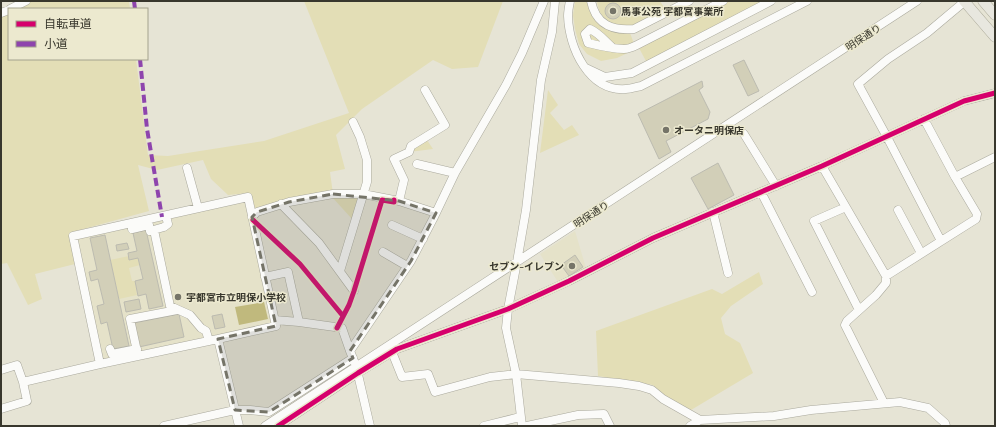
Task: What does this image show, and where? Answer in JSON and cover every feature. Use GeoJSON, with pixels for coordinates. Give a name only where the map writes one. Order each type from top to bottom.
{"type":"FeatureCollection","features":[{"type":"Feature","properties":{"kind":"main road"},"geometry":{"type":"LineString","coordinates":[[964,1],[995,37]]}},
{"type":"Feature","properties":{"kind":"main road"},"geometry":{"type":"LineString","coordinates":[[989,3],[995,15]]}},
{"type":"Feature","properties":{"kind":"street"},"geometry":{"type":"LineString","coordinates":[[12,8],[26,1]]}},
{"type":"Feature","properties":{"kind":"street"},"geometry":{"type":"LineString","coordinates":[[283,425],[355,362],[423,239],[455,173],[516,65],[544,1]]}},
{"type":"Feature","properties":{"kind":"street"},"geometry":{"type":"LineString","coordinates":[[522,426],[516,374],[506,328],[508,309],[518,262],[526,210],[541,80],[552,32],[555,1]]}},
{"type":"Feature","properties":{"kind":"street"},"geometry":{"type":"LineString","coordinates":[[570,1],[568,16],[571,36],[576,53],[584,67],[594,78],[608,87],[625,90],[641,86],[807,1]]}},
{"type":"Feature","properties":{"kind":"street"},"geometry":{"type":"LineString","coordinates":[[592,1],[597,17],[615,29],[625,30],[634,29],[689,1]]}},
{"type":"Feature","properties":{"kind":"street"},"geometry":{"type":"LineString","coordinates":[[613,48],[626,49],[637,45],[723,1]]}},
{"type":"Feature","properties":{"kind":"street"},"geometry":{"type":"LineString","coordinates":[[584,67],[605,76],[632,73],[772,1]]}},
{"type":"Feature","properties":{"kind":"street","name":"明保通り"},"geometry":{"type":"LineString","coordinates":[[265,426],[355,362],[518,262],[917,1]]}},
{"type":"Feature","properties":{"kind":"street"},"geometry":{"type":"LineString","coordinates":[[941,241],[887,136],[858,84],[888,59],[927,34],[964,1]]}},
{"type":"Feature","properties":{"kind":"street"},"geometry":{"type":"LineString","coordinates":[[399,201],[404,180],[394,159],[409,152],[411,146],[445,125],[426,90]]}},
{"type":"Feature","properties":{"kind":"street"},"geometry":{"type":"LineString","coordinates":[[164,426],[235,410],[269,412],[355,362],[392,352],[508,309],[569,281],[653,238],[822,166],[964,101],[995,93]]}},
{"type":"Feature","properties":{"kind":"street"},"geometry":{"type":"LineString","coordinates":[[886,276],[976,219],[977,214],[924,119]]}},
{"type":"Feature","properties":{"kind":"street"},"geometry":{"type":"LineString","coordinates":[[340,271],[367,182],[367,160],[360,137],[353,122]]}},
{"type":"Feature","properties":{"kind":"street"},"geometry":{"type":"LineString","coordinates":[[744,134],[776,186]]}},
{"type":"Feature","properties":{"kind":"street"},"geometry":{"type":"LineString","coordinates":[[955,177],[995,157]]}},
{"type":"Feature","properties":{"kind":"street"},"geometry":{"type":"LineString","coordinates":[[417,164],[455,173]]}},
{"type":"Feature","properties":{"kind":"street"},"geometry":{"type":"LineString","coordinates":[[822,166],[886,276],[886,283],[876,295],[846,321],[845,325],[884,403]]}},
{"type":"Feature","properties":{"kind":"street"},"geometry":{"type":"LineString","coordinates":[[187,168],[198,208]]}},
{"type":"Feature","properties":{"kind":"street"},"geometry":{"type":"LineString","coordinates":[[761,192],[812,292]]}},
{"type":"Feature","properties":{"kind":"street"},"geometry":{"type":"LineString","coordinates":[[252,217],[257,212],[281,204],[333,194],[363,194],[399,201],[436,213]]}},
{"type":"Feature","properties":{"kind":"street"},"geometry":{"type":"LineString","coordinates":[[23,382],[100,364],[137,353],[209,341],[276,326],[248,197],[72,236],[100,364]]}},
{"type":"Feature","properties":{"kind":"street"},"geometry":{"type":"LineString","coordinates":[[281,204],[319,243],[354,291]]}},
{"type":"Feature","properties":{"kind":"street"},"geometry":{"type":"LineString","coordinates":[[846,207],[814,221],[859,310]]}},
{"type":"Feature","properties":{"kind":"street"},"geometry":{"type":"LineString","coordinates":[[898,210],[922,253]]}},
{"type":"Feature","properties":{"kind":"street"},"geometry":{"type":"LineString","coordinates":[[713,212],[728,273]]}},
{"type":"Feature","properties":{"kind":"street"},"geometry":{"type":"LineString","coordinates":[[132,229],[149,225],[150,230],[164,227],[168,224],[166,216]]}},
{"type":"Feature","properties":{"kind":"street"},"geometry":{"type":"LineString","coordinates":[[392,225],[423,239]]}},
{"type":"Feature","properties":{"kind":"street"},"geometry":{"type":"LineString","coordinates":[[154,230],[170,306],[193,318],[206,331],[209,341]]}},
{"type":"Feature","properties":{"kind":"street"},"geometry":{"type":"LineString","coordinates":[[383,252],[408,266]]}},
{"type":"Feature","properties":{"kind":"street"},"geometry":{"type":"LineString","coordinates":[[265,277],[288,272],[299,322]]}},
{"type":"Feature","properties":{"kind":"street"},"geometry":{"type":"LineString","coordinates":[[137,353],[130,319],[177,310]]}},
{"type":"Feature","properties":{"kind":"street"},"geometry":{"type":"LineString","coordinates":[[275,320],[342,328],[355,362],[370,426]]}},
{"type":"Feature","properties":{"kind":"street"},"geometry":{"type":"LineString","coordinates":[[218,339],[239,426]]}},
{"type":"Feature","properties":{"kind":"street"},"geometry":{"type":"LineString","coordinates":[[110,349],[112,354],[137,353]]}},
{"type":"Feature","properties":{"kind":"street"},"geometry":{"type":"LineString","coordinates":[[392,352],[402,377],[428,374],[435,392],[490,377],[516,374],[619,383],[639,386],[652,390],[663,399],[700,420]]}},
{"type":"Feature","properties":{"kind":"street"},"geometry":{"type":"LineString","coordinates":[[1,370],[17,366],[23,382],[27,401],[1,409]]}},
{"type":"Feature","properties":{"kind":"street"},"geometry":{"type":"LineString","coordinates":[[690,426],[700,420],[774,416],[811,410],[900,402],[928,408],[945,423],[946,426]]}},
{"type":"Feature","properties":{"kind":"street"},"geometry":{"type":"LineString","coordinates":[[527,426],[578,415],[604,414],[610,426]]}},
{"type":"Feature","properties":{"kind":"street"},"geometry":{"type":"LineString","coordinates":[[484,426],[520,417]]}},
{"type":"Feature","properties":{"kind":"highlighted area"},"geometry":{"type":"Polygon","coordinates":[[[333,194],[399,201],[436,213],[411,261],[350,351],[353,358],[269,412],[235,410],[218,339],[276,326],[252,217],[257,212],[289,202],[333,194]]]}},
{"type":"Feature","properties":{"kind":"shaded area"},"geometry":{"type":"Polygon","coordinates":[[[28,1],[129,1],[130,8],[12,8],[28,1]]]}},
{"type":"Feature","properties":{"kind":"shaded area"},"geometry":{"type":"Polygon","coordinates":[[[304,1],[503,1],[478,67],[452,69],[433,60],[362,109],[336,135],[345,169],[330,172],[333,194],[257,212],[249,193],[228,195],[211,179],[203,160],[157,170],[138,165],[149,211],[69,233],[75,264],[35,274],[42,299],[28,305],[7,263],[1,264],[1,13],[8,10],[8,60],[136,60],[148,155],[168,156],[264,141],[349,113],[304,1]]]}},
{"type":"Feature","properties":{"kind":"shaded area"},"geometry":{"type":"Polygon","coordinates":[[[575,1],[588,1],[593,16],[604,27],[614,31],[630,33],[636,49],[617,58],[601,61],[587,54],[579,44],[575,29],[573,15],[575,1]]]}},
{"type":"Feature","properties":{"kind":"shaded area"},"geometry":{"type":"Polygon","coordinates":[[[597,1],[660,1],[665,9],[637,25],[619,25],[606,20],[600,12],[597,1]]]}},
{"type":"Feature","properties":{"kind":"shaded area"},"geometry":{"type":"Polygon","coordinates":[[[727,1],[763,1],[647,63],[639,48],[727,1]]]}},
{"type":"Feature","properties":{"kind":"shaded area"},"geometry":{"type":"Polygon","coordinates":[[[548,90],[558,105],[550,113],[564,130],[572,125],[579,135],[540,153],[548,90]]]}},
{"type":"Feature","properties":{"kind":"shaded area"},"geometry":{"type":"Polygon","coordinates":[[[425,137],[433,149],[409,152],[425,137]]]}},
{"type":"Feature","properties":{"kind":"shaded area"},"geometry":{"type":"Polygon","coordinates":[[[355,196],[358,200],[352,219],[332,197],[355,196]]]}},
{"type":"Feature","properties":{"kind":"shaded area","name":"宇都宮市立明保小学校"},"geometry":{"type":"Polygon","coordinates":[[[241,201],[247,204],[273,321],[271,325],[105,360],[101,357],[76,239],[241,201]]]}},
{"type":"Feature","properties":{"kind":"shaded area"},"geometry":{"type":"Polygon","coordinates":[[[575,231],[586,268],[558,282],[540,254],[575,231]]]}},
{"type":"Feature","properties":{"kind":"shaded area"},"geometry":{"type":"Polygon","coordinates":[[[129,256],[138,258],[140,265],[129,268],[132,281],[135,281],[137,295],[119,299],[110,260],[129,256]]]}},
{"type":"Feature","properties":{"kind":"shaded area"},"geometry":{"type":"Polygon","coordinates":[[[759,272],[763,284],[731,306],[721,318],[725,334],[740,343],[753,373],[691,410],[666,398],[653,385],[598,376],[596,331],[712,289],[722,294],[759,272]]]}},
{"type":"Feature","properties":{"kind":"shaded area"},"geometry":{"type":"Polygon","coordinates":[[[264,302],[268,319],[239,325],[235,307],[264,302]]]}},
{"type":"Feature","properties":{"kind":"building","name":"馬事公苑 宇都宮事業所"},"geometry":{"type":"Polygon","coordinates":[[[613,3],[620,8],[621,11],[616,18],[613,19],[606,14],[605,11],[610,4],[613,3]]]}},
{"type":"Feature","properties":{"kind":"building"},"geometry":{"type":"Polygon","coordinates":[[[744,60],[759,91],[748,96],[733,65],[744,60]]]}},
{"type":"Feature","properties":{"kind":"building","name":"オータニ明保店"},"geometry":{"type":"Polygon","coordinates":[[[702,81],[703,87],[699,90],[710,112],[708,119],[666,141],[671,152],[659,159],[638,114],[702,81]]]}},
{"type":"Feature","properties":{"kind":"building"},"geometry":{"type":"Polygon","coordinates":[[[718,163],[734,195],[708,209],[691,178],[718,163]]]}},
{"type":"Feature","properties":{"kind":"building"},"geometry":{"type":"Polygon","coordinates":[[[146,230],[163,306],[149,309],[146,294],[138,296],[135,281],[143,279],[138,258],[129,260],[128,253],[137,251],[133,233],[146,230]]]}},
{"type":"Feature","properties":{"kind":"building"},"geometry":{"type":"Polygon","coordinates":[[[105,235],[129,346],[113,349],[107,322],[101,324],[97,306],[104,304],[98,279],[91,281],[89,272],[97,270],[90,238],[105,235]]]}},
{"type":"Feature","properties":{"kind":"building"},"geometry":{"type":"Polygon","coordinates":[[[127,243],[129,249],[117,251],[116,245],[127,243]]]}},
{"type":"Feature","properties":{"kind":"building","name":"セブン-イレブン"},"geometry":{"type":"Polygon","coordinates":[[[575,255],[583,267],[569,276],[561,265],[575,255]]]}},
{"type":"Feature","properties":{"kind":"building"},"geometry":{"type":"Polygon","coordinates":[[[139,299],[141,309],[126,312],[124,302],[139,299]]]}},
{"type":"Feature","properties":{"kind":"building"},"geometry":{"type":"Polygon","coordinates":[[[179,314],[184,337],[139,347],[134,323],[179,314]]]}},
{"type":"Feature","properties":{"kind":"building"},"geometry":{"type":"Polygon","coordinates":[[[222,314],[225,327],[215,329],[212,316],[222,314]]]}},
{"type":"Feature","properties":{"kind":"marked path"},"geometry":{"type":"LineString","coordinates":[[134,1],[135,8]]}},
{"type":"Feature","properties":{"kind":"marked path"},"geometry":{"type":"LineString","coordinates":[[140,60],[147,129],[162,217]]}},
{"type":"Feature","properties":{"kind":"cycle path"},"geometry":{"type":"LineString","coordinates":[[278,426],[397,349],[508,309],[569,281],[653,238],[822,166],[964,101],[995,93]]}},
{"type":"Feature","properties":{"kind":"cycle path"},"geometry":{"type":"LineString","coordinates":[[337,328],[349,305],[354,291],[382,200],[394,202],[394,200]]}},
{"type":"Feature","properties":{"kind":"cycle path"},"geometry":{"type":"LineString","coordinates":[[253,220],[300,264],[343,316]]}},
{"type":"Feature","properties":{"kind":"place","name":"馬事公苑 宇都宮事業所"},"geometry":{"type":"Point","coordinates":[613,11]}},
{"type":"Feature","properties":{"kind":"place","name":"オータニ明保店"},"geometry":{"type":"Point","coordinates":[666,130]}},
{"type":"Feature","properties":{"kind":"place","name":"セブン-イレブン"},"geometry":{"type":"Point","coordinates":[572,266]}},
{"type":"Feature","properties":{"kind":"place","name":"宇都宮市立明保小学校"},"geometry":{"type":"Point","coordinates":[178,297]}}]}
